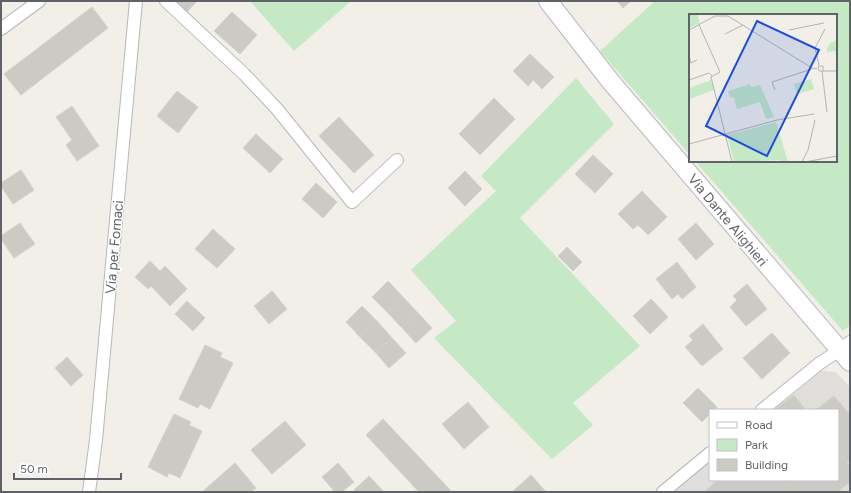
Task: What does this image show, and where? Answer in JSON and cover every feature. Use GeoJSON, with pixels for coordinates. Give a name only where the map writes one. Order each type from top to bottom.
{"type":"FeatureCollection","features":[{"type":"Feature","properties":{"kind":"street"},"geometry":{"type":"LineString","coordinates":[[1,29],[39,1]]}},
{"type":"Feature","properties":{"kind":"street","name":"Via per Fornaci"},"geometry":{"type":"LineString","coordinates":[[89,492],[96,440],[136,1]]}},
{"type":"Feature","properties":{"kind":"street"},"geometry":{"type":"LineString","coordinates":[[166,1],[244,74],[277,109],[352,202],[397,160]]}},
{"type":"Feature","properties":{"kind":"street","name":"Via Dante Alighieri"},"geometry":{"type":"LineString","coordinates":[[548,1],[611,82],[847,351]]}},
{"type":"Feature","properties":{"kind":"street"},"geometry":{"type":"LineString","coordinates":[[763,409],[820,363],[847,351]]}},
{"type":"Feature","properties":{"kind":"street"},"geometry":{"type":"LineString","coordinates":[[663,492],[709,454]]}},
{"type":"Feature","properties":{"kind":"shaded area"},"geometry":{"type":"Polygon","coordinates":[[[822,371],[836,372],[850,387],[850,492],[672,492],[709,462],[709,481],[839,481],[839,409],[775,409],[822,371]]]}},
{"type":"Feature","properties":{"kind":"green space"},"geometry":{"type":"Polygon","coordinates":[[[250,1],[349,1],[350,2],[294,51],[250,1]]]}},
{"type":"Feature","properties":{"kind":"green space"},"geometry":{"type":"Polygon","coordinates":[[[655,1],[850,1],[850,325],[843,331],[696,162],[837,162],[837,14],[689,14],[689,154],[600,51],[655,1]]]}},
{"type":"Feature","properties":{"kind":"green space"},"geometry":{"type":"Polygon","coordinates":[[[576,78],[614,124],[520,218],[640,346],[573,403],[593,425],[552,459],[434,338],[456,321],[411,270],[496,191],[481,176],[576,78]]]}},
{"type":"Feature","properties":{"kind":"building"},"geometry":{"type":"Polygon","coordinates":[[[173,1],[197,1],[186,13],[173,1]]]}},
{"type":"Feature","properties":{"kind":"building"},"geometry":{"type":"Polygon","coordinates":[[[617,1],[631,1],[623,8],[617,1]]]}},
{"type":"Feature","properties":{"kind":"building"},"geometry":{"type":"Polygon","coordinates":[[[92,7],[108,28],[21,95],[4,74],[92,7]]]}},
{"type":"Feature","properties":{"kind":"building"},"geometry":{"type":"Polygon","coordinates":[[[232,12],[257,35],[240,54],[214,31],[232,12]]]}},
{"type":"Feature","properties":{"kind":"building"},"geometry":{"type":"Polygon","coordinates":[[[530,54],[554,77],[542,89],[533,80],[528,86],[513,71],[530,54]]]}},
{"type":"Feature","properties":{"kind":"building"},"geometry":{"type":"Polygon","coordinates":[[[177,91],[198,107],[178,133],[157,116],[177,91]]]}},
{"type":"Feature","properties":{"kind":"building"},"geometry":{"type":"Polygon","coordinates":[[[494,98],[515,119],[480,155],[459,134],[494,98]]]}},
{"type":"Feature","properties":{"kind":"building"},"geometry":{"type":"Polygon","coordinates":[[[72,106],[99,146],[77,161],[66,145],[72,140],[56,117],[72,106]]]}},
{"type":"Feature","properties":{"kind":"building"},"geometry":{"type":"Polygon","coordinates":[[[339,117],[374,155],[354,173],[319,136],[339,117]]]}},
{"type":"Feature","properties":{"kind":"building"},"geometry":{"type":"Polygon","coordinates":[[[256,134],[283,159],[270,173],[243,148],[256,134]]]}},
{"type":"Feature","properties":{"kind":"building"},"geometry":{"type":"Polygon","coordinates":[[[593,155],[613,174],[595,193],[575,174],[593,155]]]}},
{"type":"Feature","properties":{"kind":"building"},"geometry":{"type":"Polygon","coordinates":[[[21,170],[34,190],[13,204],[1,186],[1,183],[21,170]]]}},
{"type":"Feature","properties":{"kind":"building"},"geometry":{"type":"Polygon","coordinates":[[[465,171],[482,189],[465,206],[448,188],[465,171]]]}},
{"type":"Feature","properties":{"kind":"building"},"geometry":{"type":"Polygon","coordinates":[[[316,183],[337,202],[323,218],[302,199],[316,183]]]}},
{"type":"Feature","properties":{"kind":"building"},"geometry":{"type":"Polygon","coordinates":[[[642,191],[667,217],[648,235],[638,225],[633,229],[618,214],[642,191]]]}},
{"type":"Feature","properties":{"kind":"building"},"geometry":{"type":"Polygon","coordinates":[[[20,223],[35,244],[14,258],[1,239],[1,236],[20,223]]]}},
{"type":"Feature","properties":{"kind":"building"},"geometry":{"type":"Polygon","coordinates":[[[696,223],[714,244],[696,260],[678,239],[696,223]]]}},
{"type":"Feature","properties":{"kind":"building"},"geometry":{"type":"Polygon","coordinates":[[[213,229],[235,249],[217,268],[195,249],[213,229]]]}},
{"type":"Feature","properties":{"kind":"building"},"geometry":{"type":"Polygon","coordinates":[[[567,247],[582,262],[573,271],[558,256],[567,247]]]}},
{"type":"Feature","properties":{"kind":"building"},"geometry":{"type":"Polygon","coordinates":[[[150,261],[160,271],[165,266],[187,289],[170,306],[151,286],[148,289],[135,277],[150,261]]]}},
{"type":"Feature","properties":{"kind":"building"},"geometry":{"type":"Polygon","coordinates":[[[677,262],[696,287],[682,299],[678,294],[672,299],[656,279],[677,262]]]}},
{"type":"Feature","properties":{"kind":"building"},"geometry":{"type":"Polygon","coordinates":[[[388,281],[403,297],[387,312],[372,297],[388,281]]]}},
{"type":"Feature","properties":{"kind":"building"},"geometry":{"type":"Polygon","coordinates":[[[747,284],[767,309],[746,326],[730,307],[737,300],[733,296],[747,284]]]}},
{"type":"Feature","properties":{"kind":"building"},"geometry":{"type":"Polygon","coordinates":[[[272,291],[287,309],[269,324],[254,306],[272,291]]]}},
{"type":"Feature","properties":{"kind":"building"},"geometry":{"type":"Polygon","coordinates":[[[403,297],[418,313],[402,328],[387,312],[403,297]]]}},
{"type":"Feature","properties":{"kind":"building"},"geometry":{"type":"Polygon","coordinates":[[[651,299],[668,317],[650,334],[633,316],[651,299]]]}},
{"type":"Feature","properties":{"kind":"building"},"geometry":{"type":"Polygon","coordinates":[[[187,301],[205,318],[193,331],[175,314],[187,301]]]}},
{"type":"Feature","properties":{"kind":"building"},"geometry":{"type":"Polygon","coordinates":[[[362,306],[377,321],[360,337],[346,322],[362,306]]]}},
{"type":"Feature","properties":{"kind":"building"},"geometry":{"type":"Polygon","coordinates":[[[418,313],[432,328],[416,343],[402,328],[418,313]]]}},
{"type":"Feature","properties":{"kind":"building"},"geometry":{"type":"Polygon","coordinates":[[[377,321],[392,338],[376,353],[360,337],[377,321]]]}},
{"type":"Feature","properties":{"kind":"building"},"geometry":{"type":"Polygon","coordinates":[[[703,324],[723,349],[702,366],[685,347],[693,340],[689,336],[703,324]]]}},
{"type":"Feature","properties":{"kind":"building"},"geometry":{"type":"Polygon","coordinates":[[[772,333],[790,353],[762,379],[743,358],[772,333]]]}},
{"type":"Feature","properties":{"kind":"building"},"geometry":{"type":"Polygon","coordinates":[[[392,338],[406,353],[389,368],[376,353],[392,338]]]}},
{"type":"Feature","properties":{"kind":"building"},"geometry":{"type":"Polygon","coordinates":[[[205,345],[222,353],[220,357],[233,363],[210,409],[200,404],[198,408],[179,399],[205,345]]]}},
{"type":"Feature","properties":{"kind":"building"},"geometry":{"type":"Polygon","coordinates":[[[67,357],[83,375],[71,386],[55,368],[67,357]]]}},
{"type":"Feature","properties":{"kind":"building"},"geometry":{"type":"Polygon","coordinates":[[[698,388],[717,407],[716,409],[709,409],[709,415],[702,422],[683,403],[698,388]]]}},
{"type":"Feature","properties":{"kind":"building"},"geometry":{"type":"Polygon","coordinates":[[[794,395],[805,409],[775,409],[794,395]]]}},
{"type":"Feature","properties":{"kind":"building"},"geometry":{"type":"Polygon","coordinates":[[[834,396],[850,415],[850,461],[847,463],[839,452],[839,409],[817,409],[834,396]]]}},
{"type":"Feature","properties":{"kind":"building"},"geometry":{"type":"Polygon","coordinates":[[[468,402],[489,427],[464,449],[442,424],[468,402]]]}},
{"type":"Feature","properties":{"kind":"building"},"geometry":{"type":"Polygon","coordinates":[[[174,414],[191,422],[189,425],[202,431],[180,478],[169,473],[167,477],[148,467],[174,414]]]}},
{"type":"Feature","properties":{"kind":"building"},"geometry":{"type":"Polygon","coordinates":[[[383,419],[452,492],[419,492],[366,435],[383,419]]]}},
{"type":"Feature","properties":{"kind":"building"},"geometry":{"type":"Polygon","coordinates":[[[285,421],[306,445],[272,474],[251,450],[285,421]]]}},
{"type":"Feature","properties":{"kind":"building"},"geometry":{"type":"Polygon","coordinates":[[[839,452],[850,467],[850,482],[837,492],[797,492],[789,481],[839,481],[839,452]]]}},
{"type":"Feature","properties":{"kind":"building"},"geometry":{"type":"Polygon","coordinates":[[[235,463],[256,488],[251,492],[202,492],[235,463]]]}},
{"type":"Feature","properties":{"kind":"building"},"geometry":{"type":"Polygon","coordinates":[[[338,463],[354,482],[342,492],[335,492],[322,477],[338,463]]]}},
{"type":"Feature","properties":{"kind":"building"},"geometry":{"type":"Polygon","coordinates":[[[531,475],[546,492],[512,492],[531,475]]]}},
{"type":"Feature","properties":{"kind":"building"},"geometry":{"type":"Polygon","coordinates":[[[369,476],[384,492],[356,492],[354,490],[369,476]]]}},
{"type":"Feature","properties":{"kind":"building"},"geometry":{"type":"Polygon","coordinates":[[[717,481],[789,481],[797,492],[704,492],[717,481]]]}}]}
